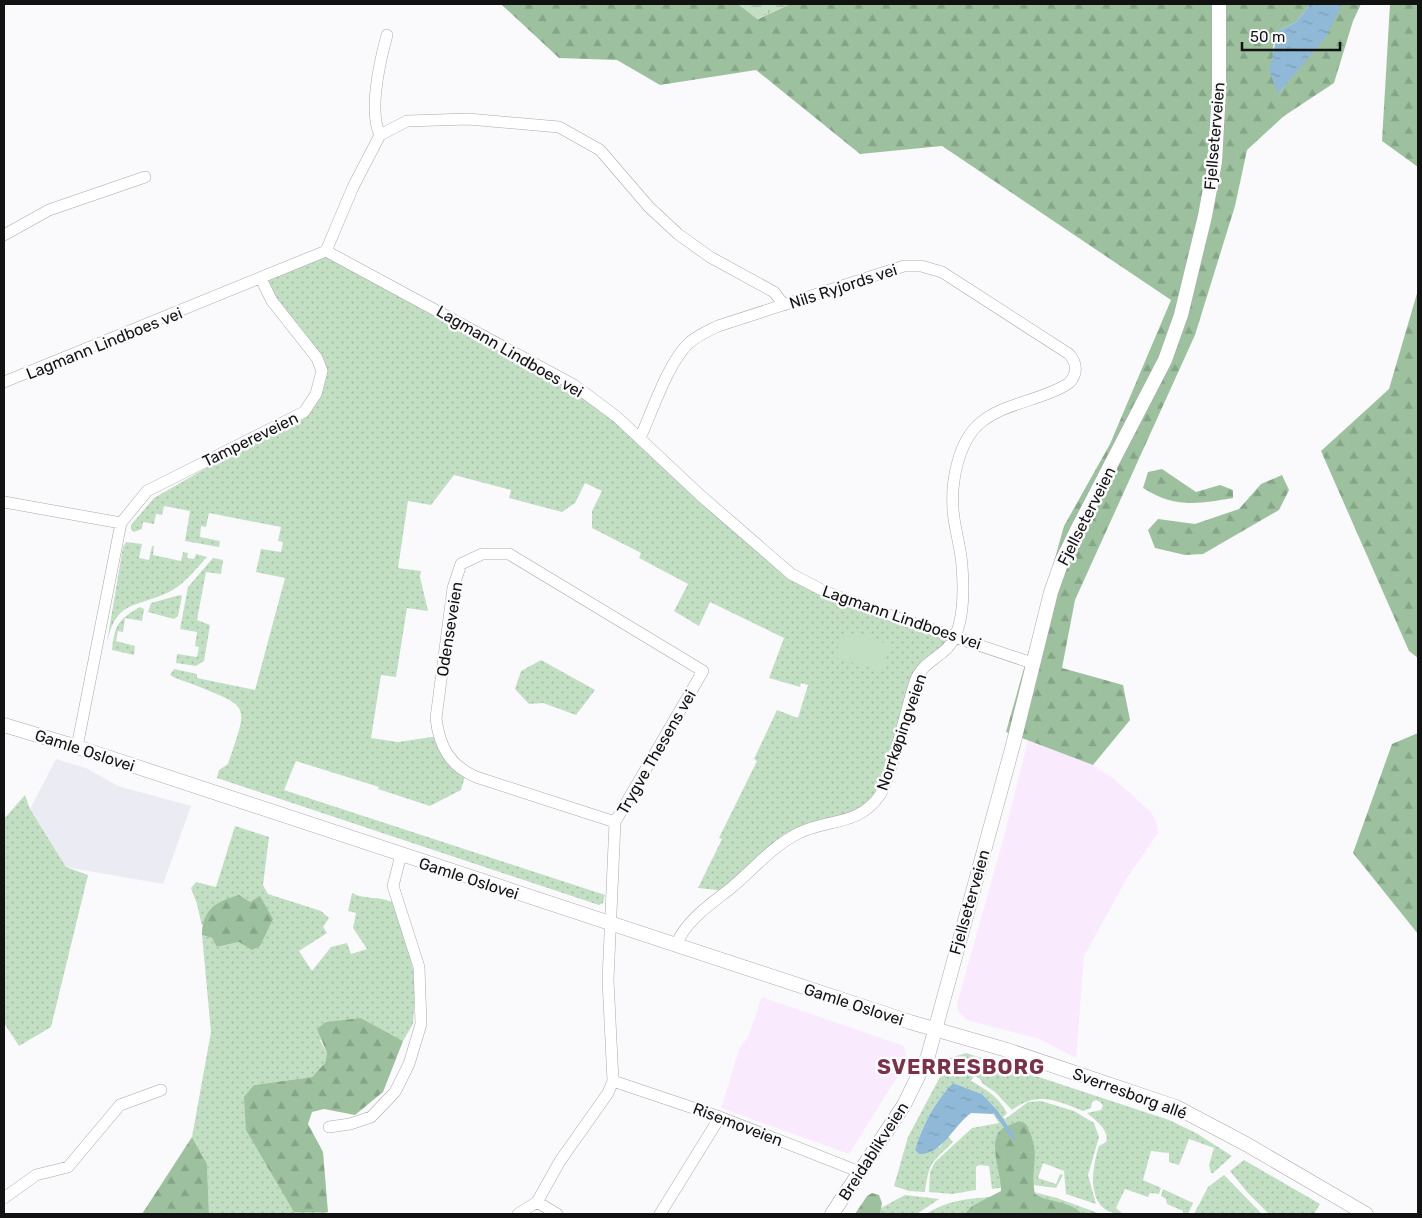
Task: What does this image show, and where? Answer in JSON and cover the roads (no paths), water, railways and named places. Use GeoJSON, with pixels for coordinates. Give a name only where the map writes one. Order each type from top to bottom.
{"type":"FeatureCollection","features":[{"type":"Feature","properties":{"kind":"street","name":"Fjellseterveien"},"geometry":{"type":"LineString","coordinates":[[935,1030],[1013,745],[1032,663],[1062,561],[1165,360],[1181,315],[1205,216],[1214,162],[1219,89],[1219,4]]}},
{"type":"Feature","properties":{"kind":"street"},"geometry":{"type":"LineString","coordinates":[[380,135],[374,123],[381,56],[387,35]]}},
{"type":"Feature","properties":{"kind":"street"},"geometry":{"type":"LineString","coordinates":[[326,251],[353,187],[380,135],[407,120],[468,119],[559,127],[600,150],[649,206],[678,234],[710,257],[774,292],[784,306]]}},
{"type":"Feature","properties":{"kind":"street"},"geometry":{"type":"LineString","coordinates":[[4,235],[49,210],[145,177]]}},
{"type":"Feature","properties":{"kind":"street","name":"Lagmann Lindboes vei"},"geometry":{"type":"LineString","coordinates":[[4,382],[326,251],[574,385],[617,417],[782,569],[824,591],[874,610],[1032,663]]}},
{"type":"Feature","properties":{"kind":"street","name":"Nils Ryjords vei"},"geometry":{"type":"LineString","coordinates":[[640,438],[674,362],[687,344],[718,326],[904,266],[921,266],[942,272],[1069,354],[1074,362],[1075,371],[1073,380],[1065,386],[1008,408],[979,424],[965,444],[953,486],[953,509],[962,565],[963,589],[960,618],[955,636]]}},
{"type":"Feature","properties":{"kind":"street","name":"Tampereveien"},"geometry":{"type":"LineString","coordinates":[[76,746],[122,523],[147,491],[304,412],[316,394],[322,371],[317,358],[272,301],[261,279]]}},
{"type":"Feature","properties":{"kind":"street"},"geometry":{"type":"LineString","coordinates":[[4,502],[122,523]]}},
{"type":"Feature","properties":{"kind":"street","name":"Odenseveien"},"geometry":{"type":"LineString","coordinates":[[615,822],[476,777],[458,768],[446,754],[439,737],[436,718],[453,588],[461,564],[482,554],[509,554],[703,671]]}},
{"type":"Feature","properties":{"kind":"street","name":"Norrkøpingveien"},"geometry":{"type":"LineString","coordinates":[[676,945],[680,935],[699,914],[779,845],[800,832],[838,823],[870,806],[881,794],[919,672],[929,661],[951,644],[955,636]]}},
{"type":"Feature","properties":{"kind":"street","name":"Trygve Thesens vei"},"geometry":{"type":"LineString","coordinates":[[613,1081],[608,980],[615,822],[703,671]]}},
{"type":"Feature","properties":{"kind":"street","name":"Gamle Oslovei"},"geometry":{"type":"LineString","coordinates":[[4,725],[76,746],[935,1030]]}},
{"type":"Feature","properties":{"kind":"street"},"geometry":{"type":"LineString","coordinates":[[328,1128],[350,1124],[371,1117],[395,1092],[409,1064],[421,1024],[419,968],[393,886],[401,855]]}},
{"type":"Feature","properties":{"kind":"street","name":"Breidablikveien"},"geometry":{"type":"LineString","coordinates":[[832,1214],[904,1105],[928,1056],[935,1030]]}},
{"type":"Feature","properties":{"kind":"street","name":"Sverresborg allé"},"geometry":{"type":"LineString","coordinates":[[935,1030],[1007,1050],[1176,1107],[1246,1144],[1366,1214]]}},
{"type":"Feature","properties":{"kind":"street"},"geometry":{"type":"LineString","coordinates":[[518,1214],[537,1202],[560,1161],[608,1093],[613,1081]]}},
{"type":"Feature","properties":{"kind":"street","name":"Risemoveien"},"geometry":{"type":"LineString","coordinates":[[613,1081],[720,1117],[860,1172]]}},
{"type":"Feature","properties":{"kind":"street"},"geometry":{"type":"LineString","coordinates":[[4,1198],[36,1175],[68,1167],[120,1105],[162,1090]]}},
{"type":"Feature","properties":{"kind":"street"},"geometry":{"type":"LineString","coordinates":[[660,1214],[720,1117]]}},
{"type":"Feature","properties":{"kind":"street"},"geometry":{"type":"LineString","coordinates":[[537,1202],[558,1214]]}},
{"type":"Feature","properties":{"kind":"water"},"geometry":{"type":"Polygon","coordinates":[[[1310,4],[1342,4],[1326,37],[1278,94],[1269,70],[1278,31],[1296,22],[1310,4]]]}},
{"type":"Feature","properties":{"kind":"water"},"geometry":{"type":"Polygon","coordinates":[[[953,1083],[982,1094],[996,1109],[993,1114],[971,1113],[941,1145],[927,1153],[919,1154],[915,1150],[925,1123],[940,1098],[953,1083]]]}},
{"type":"Feature","properties":{"kind":"waterway"},"geometry":{"type":"LineString","coordinates":[[995,1111],[1013,1137]]}},
{"type":"Feature","properties":{"kind":"district","name":"SVERRESBORG"},"geometry":{"type":"Point","coordinates":[961,1067]}}]}
